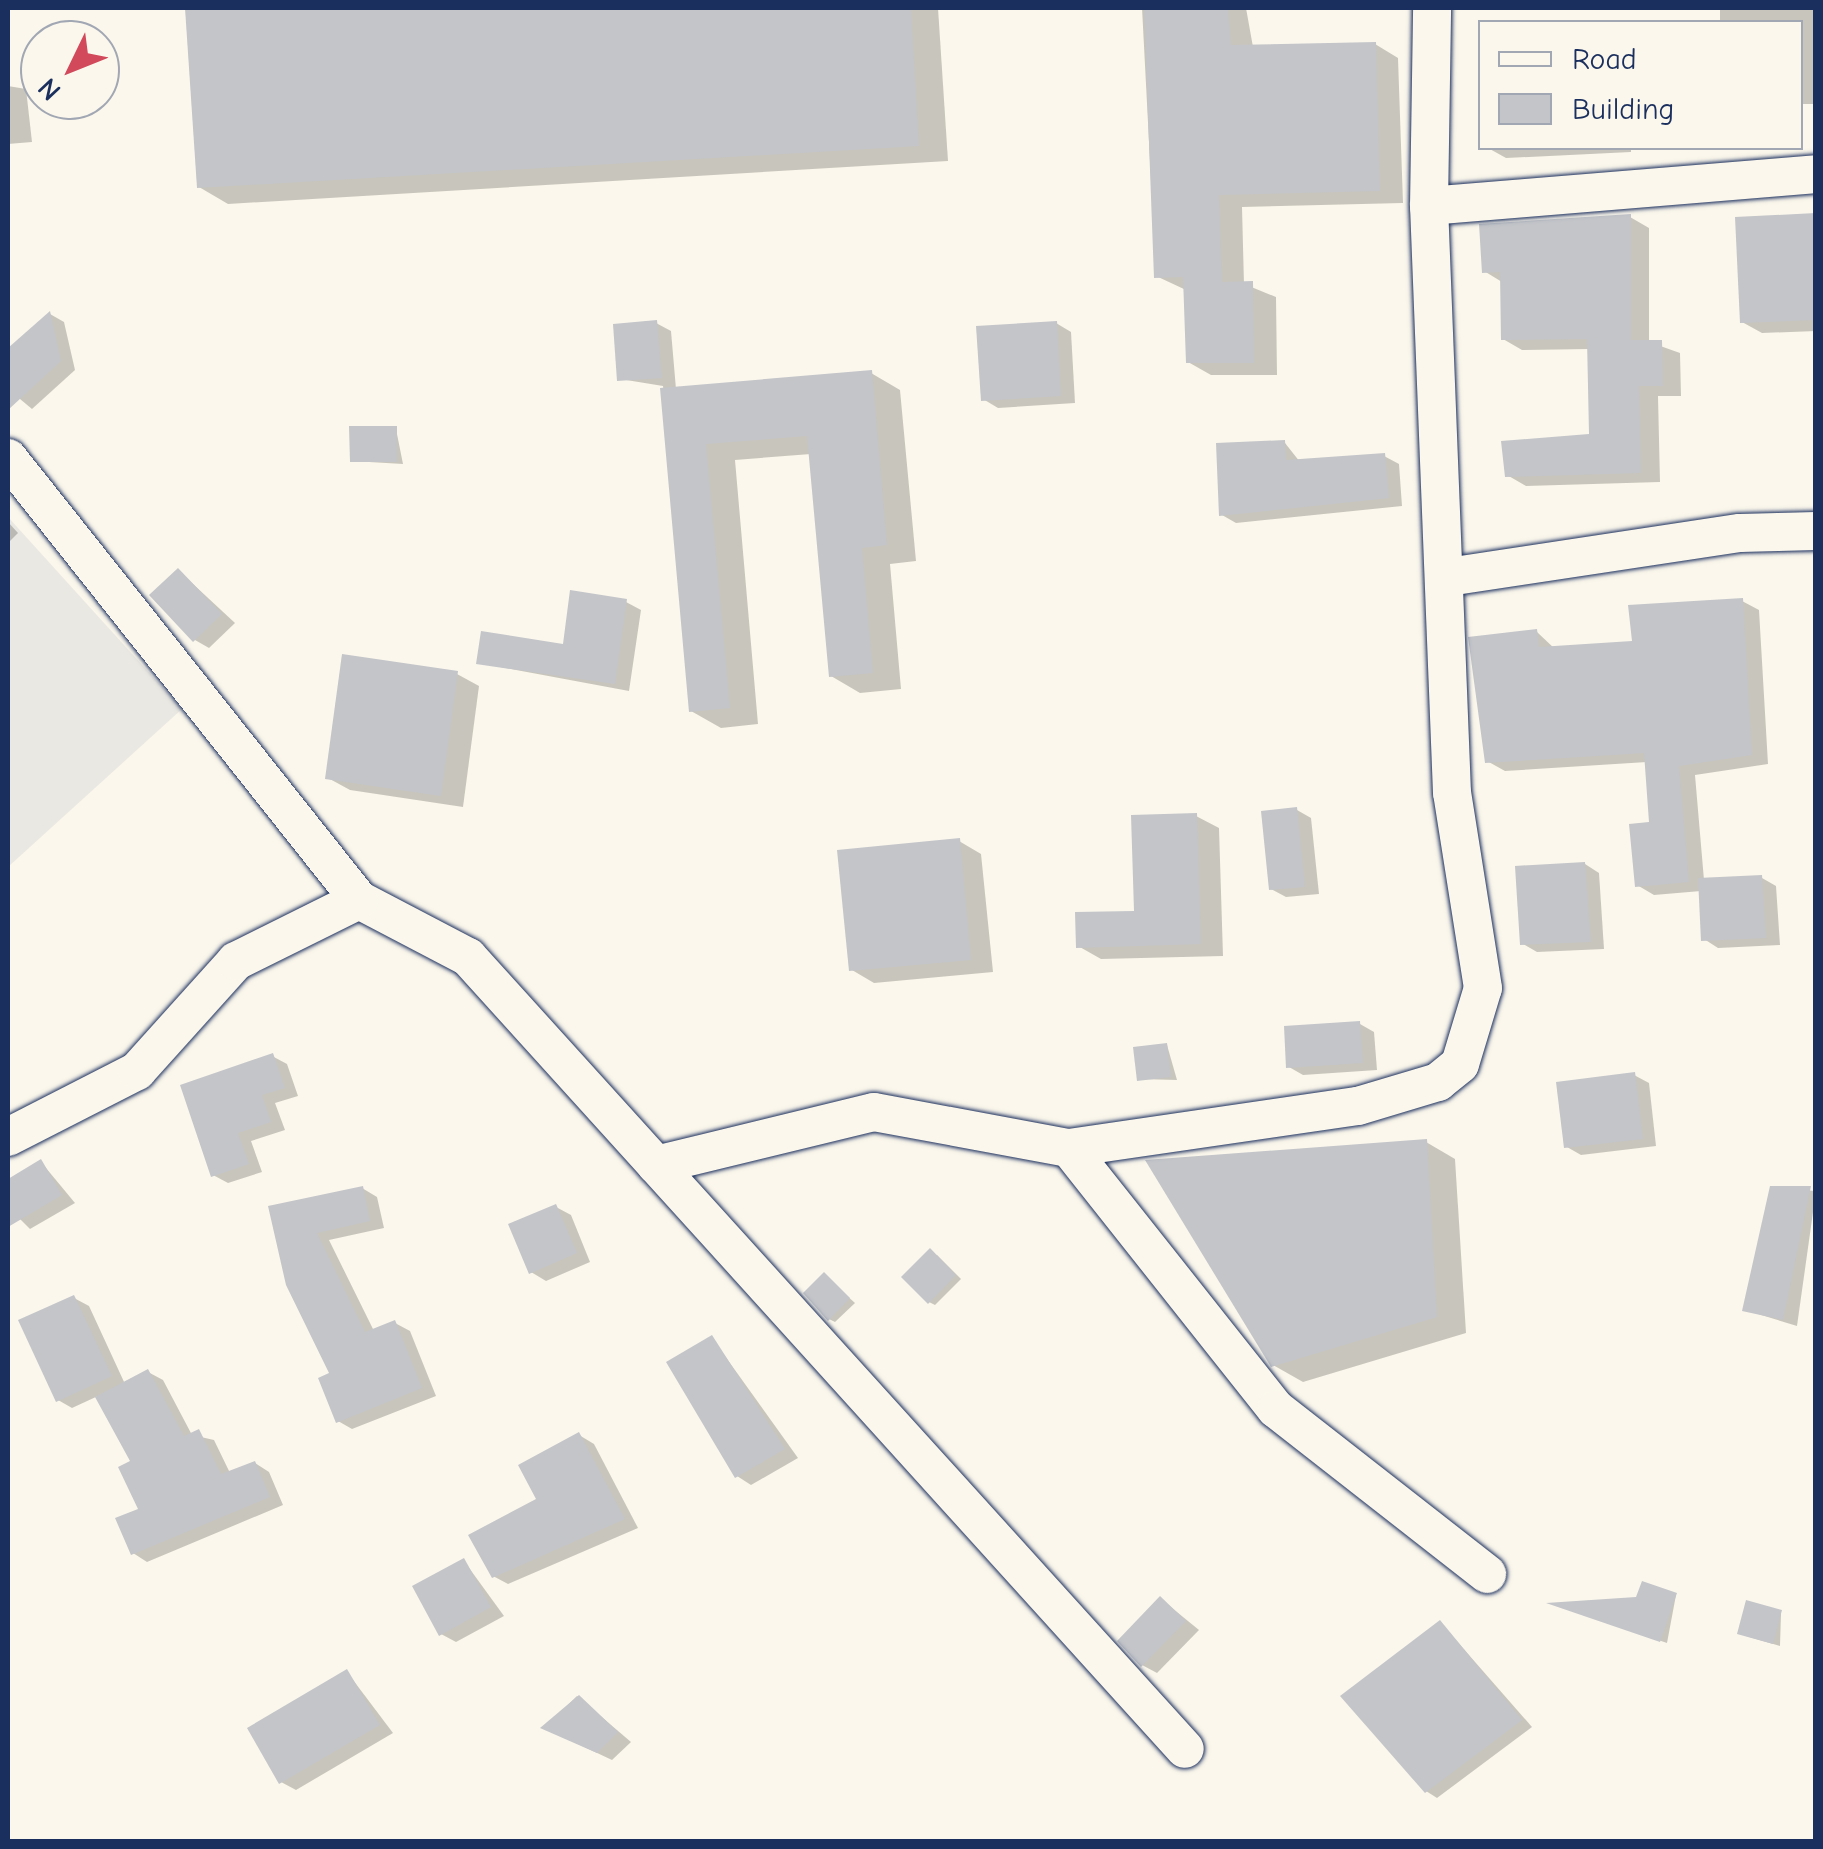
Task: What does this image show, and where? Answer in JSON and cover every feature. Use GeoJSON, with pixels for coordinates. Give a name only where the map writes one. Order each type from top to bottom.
{"type":"FeatureCollection","features":[{"type":"Feature","properties":{"kind":"street"},"geometry":{"type":"LineString","coordinates":[[656,1165],[874,1112],[1070,1148],[1358,1106],[1438,1082],[1460,1064],[1483,988],[1452,793],[1448,578],[1429,206],[1432,8]]}},
{"type":"Feature","properties":{"kind":"street"},"geometry":{"type":"LineString","coordinates":[[1429,206],[1816,174]]}},
{"type":"Feature","properties":{"kind":"street"},"geometry":{"type":"LineString","coordinates":[[8,458],[359,900],[468,957],[1185,1749]]}},
{"type":"Feature","properties":{"kind":"street"},"geometry":{"type":"LineString","coordinates":[[1448,578],[1740,533],[1816,531]]}},
{"type":"Feature","properties":{"kind":"street"},"geometry":{"type":"LineString","coordinates":[[8,1137],[138,1071],[236,962],[359,900]]}},
{"type":"Feature","properties":{"kind":"street"},"geometry":{"type":"LineString","coordinates":[[1070,1148],[1276,1409],[1487,1574]]}},
{"type":"Feature","properties":{"kind":"shaded area"},"geometry":{"type":"Polygon","coordinates":[[[8,517],[182,709],[8,867],[8,517]]]}},
{"type":"Feature","properties":{"kind":"building"},"geometry":{"type":"Polygon","coordinates":[[[185,8],[911,8],[919,146],[197,188],[185,8]]]}},
{"type":"Feature","properties":{"kind":"building"},"geometry":{"type":"Polygon","coordinates":[[[1144,8],[1228,8],[1231,45],[1376,42],[1380,191],[1219,195],[1222,282],[1253,281],[1254,363],[1186,363],[1183,277],[1154,278],[1144,8]]]}},
{"type":"Feature","properties":{"kind":"building"},"geometry":{"type":"Polygon","coordinates":[[[1816,213],[1816,320],[1740,323],[1735,217],[1816,213]]]}},
{"type":"Feature","properties":{"kind":"building"},"geometry":{"type":"Polygon","coordinates":[[[1631,214],[1631,340],[1662,340],[1663,386],[1639,386],[1641,473],[1505,477],[1501,441],[1589,434],[1587,339],[1501,340],[1500,272],[1482,273],[1479,224],[1631,214]]]}},
{"type":"Feature","properties":{"kind":"building"},"geometry":{"type":"Polygon","coordinates":[[[50,311],[61,361],[8,410],[8,348],[50,311]]]}},
{"type":"Feature","properties":{"kind":"building"},"geometry":{"type":"Polygon","coordinates":[[[657,320],[662,378],[617,381],[613,324],[657,320]]]}},
{"type":"Feature","properties":{"kind":"building"},"geometry":{"type":"Polygon","coordinates":[[[1057,321],[1061,396],[981,401],[976,326],[1057,321]]]}},
{"type":"Feature","properties":{"kind":"building"},"geometry":{"type":"Polygon","coordinates":[[[872,370],[887,545],[862,548],[873,673],[829,677],[807,436],[706,444],[730,708],[689,712],[660,388],[872,370]]]}},
{"type":"Feature","properties":{"kind":"building"},"geometry":{"type":"Polygon","coordinates":[[[349,426],[397,426],[397,462],[350,462],[349,426]]]}},
{"type":"Feature","properties":{"kind":"building"},"geometry":{"type":"Polygon","coordinates":[[[1285,440],[1286,460],[1385,453],[1389,498],[1219,516],[1216,443],[1285,440]]]}},
{"type":"Feature","properties":{"kind":"building"},"geometry":{"type":"Polygon","coordinates":[[[178,568],[222,614],[193,642],[149,595],[178,568]]]}},
{"type":"Feature","properties":{"kind":"building"},"geometry":{"type":"Polygon","coordinates":[[[570,590],[627,599],[615,684],[476,664],[481,631],[563,644],[570,590]]]}},
{"type":"Feature","properties":{"kind":"building"},"geometry":{"type":"Polygon","coordinates":[[[1743,598],[1752,755],[1679,766],[1689,882],[1635,887],[1629,824],[1649,822],[1644,753],[1485,763],[1468,637],[1537,629],[1539,647],[1632,641],[1628,605],[1743,598]]]}},
{"type":"Feature","properties":{"kind":"building"},"geometry":{"type":"Polygon","coordinates":[[[342,654],[458,671],[441,796],[325,779],[342,654]]]}},
{"type":"Feature","properties":{"kind":"building"},"geometry":{"type":"Polygon","coordinates":[[[1297,807],[1305,887],[1269,890],[1261,811],[1297,807]]]}},
{"type":"Feature","properties":{"kind":"building"},"geometry":{"type":"Polygon","coordinates":[[[1197,813],[1201,944],[1076,948],[1075,912],[1134,911],[1131,815],[1197,813]]]}},
{"type":"Feature","properties":{"kind":"building"},"geometry":{"type":"Polygon","coordinates":[[[960,838],[971,960],[849,971],[837,850],[960,838]]]}},
{"type":"Feature","properties":{"kind":"building"},"geometry":{"type":"Polygon","coordinates":[[[1585,862],[1591,942],[1520,945],[1515,866],[1585,862]]]}},
{"type":"Feature","properties":{"kind":"building"},"geometry":{"type":"Polygon","coordinates":[[[1762,875],[1766,938],[1701,941],[1698,878],[1762,875]]]}},
{"type":"Feature","properties":{"kind":"building"},"geometry":{"type":"Polygon","coordinates":[[[1360,1021],[1363,1063],[1286,1068],[1284,1026],[1360,1021]]]}},
{"type":"Feature","properties":{"kind":"building"},"geometry":{"type":"Polygon","coordinates":[[[1167,1043],[1171,1077],[1137,1081],[1133,1047],[1167,1043]]]}},
{"type":"Feature","properties":{"kind":"building"},"geometry":{"type":"Polygon","coordinates":[[[273,1053],[285,1088],[262,1095],[271,1122],[238,1133],[249,1164],[211,1177],[180,1085],[273,1053]]]}},
{"type":"Feature","properties":{"kind":"building"},"geometry":{"type":"Polygon","coordinates":[[[1635,1072],[1643,1139],[1564,1148],[1556,1082],[1635,1072]]]}},
{"type":"Feature","properties":{"kind":"building"},"geometry":{"type":"Polygon","coordinates":[[[1427,1139],[1437,1317],[1271,1367],[1145,1160],[1427,1139]]]}},
{"type":"Feature","properties":{"kind":"building"},"geometry":{"type":"Polygon","coordinates":[[[41,1159],[62,1195],[8,1227],[8,1179],[41,1159]]]}},
{"type":"Feature","properties":{"kind":"building"},"geometry":{"type":"Polygon","coordinates":[[[363,1186],[370,1221],[317,1233],[365,1332],[395,1320],[422,1388],[336,1423],[318,1378],[329,1373],[286,1285],[268,1206],[363,1186]]]}},
{"type":"Feature","properties":{"kind":"building"},"geometry":{"type":"Polygon","coordinates":[[[1770,1186],[1811,1186],[1783,1320],[1742,1311],[1770,1186]]]}},
{"type":"Feature","properties":{"kind":"building"},"geometry":{"type":"Polygon","coordinates":[[[556,1204],[577,1253],[529,1274],[508,1224],[556,1204]]]}},
{"type":"Feature","properties":{"kind":"building"},"geometry":{"type":"Polygon","coordinates":[[[930,1248],[956,1275],[928,1304],[901,1277],[930,1248]]]}},
{"type":"Feature","properties":{"kind":"building"},"geometry":{"type":"Polygon","coordinates":[[[824,1272],[850,1298],[828,1321],[803,1293],[824,1272]]]}},
{"type":"Feature","properties":{"kind":"building"},"geometry":{"type":"Polygon","coordinates":[[[74,1295],[112,1376],[56,1402],[18,1320],[74,1295]]]}},
{"type":"Feature","properties":{"kind":"building"},"geometry":{"type":"Polygon","coordinates":[[[712,1335],[785,1449],[735,1478],[666,1362],[712,1335]]]}},
{"type":"Feature","properties":{"kind":"building"},"geometry":{"type":"Polygon","coordinates":[[[148,1369],[184,1436],[199,1429],[221,1474],[255,1461],[270,1497],[131,1555],[115,1518],[138,1509],[118,1467],[130,1461],[95,1397],[148,1369]]]}},
{"type":"Feature","properties":{"kind":"building"},"geometry":{"type":"Polygon","coordinates":[[[579,1432],[625,1519],[492,1578],[468,1535],[536,1499],[518,1465],[579,1432]]]}},
{"type":"Feature","properties":{"kind":"building"},"geometry":{"type":"Polygon","coordinates":[[[464,1558],[491,1607],[439,1636],[412,1586],[464,1558]]]}},
{"type":"Feature","properties":{"kind":"building"},"geometry":{"type":"Polygon","coordinates":[[[1642,1581],[1677,1593],[1660,1642],[1546,1603],[1636,1597],[1642,1581]]]}},
{"type":"Feature","properties":{"kind":"building"},"geometry":{"type":"Polygon","coordinates":[[[1160,1596],[1186,1621],[1141,1667],[1117,1641],[1160,1596]]]}},
{"type":"Feature","properties":{"kind":"building"},"geometry":{"type":"Polygon","coordinates":[[[1746,1600],[1782,1610],[1773,1644],[1737,1634],[1746,1600]]]}},
{"type":"Feature","properties":{"kind":"building"},"geometry":{"type":"Polygon","coordinates":[[[1440,1620],[1522,1720],[1425,1793],[1340,1696],[1440,1620]]]}},
{"type":"Feature","properties":{"kind":"building"},"geometry":{"type":"Polygon","coordinates":[[[347,1669],[380,1725],[279,1784],[247,1728],[347,1669]]]}},
{"type":"Feature","properties":{"kind":"building"},"geometry":{"type":"Polygon","coordinates":[[[579,1695],[618,1732],[597,1753],[540,1728],[579,1695]]]}}]}
